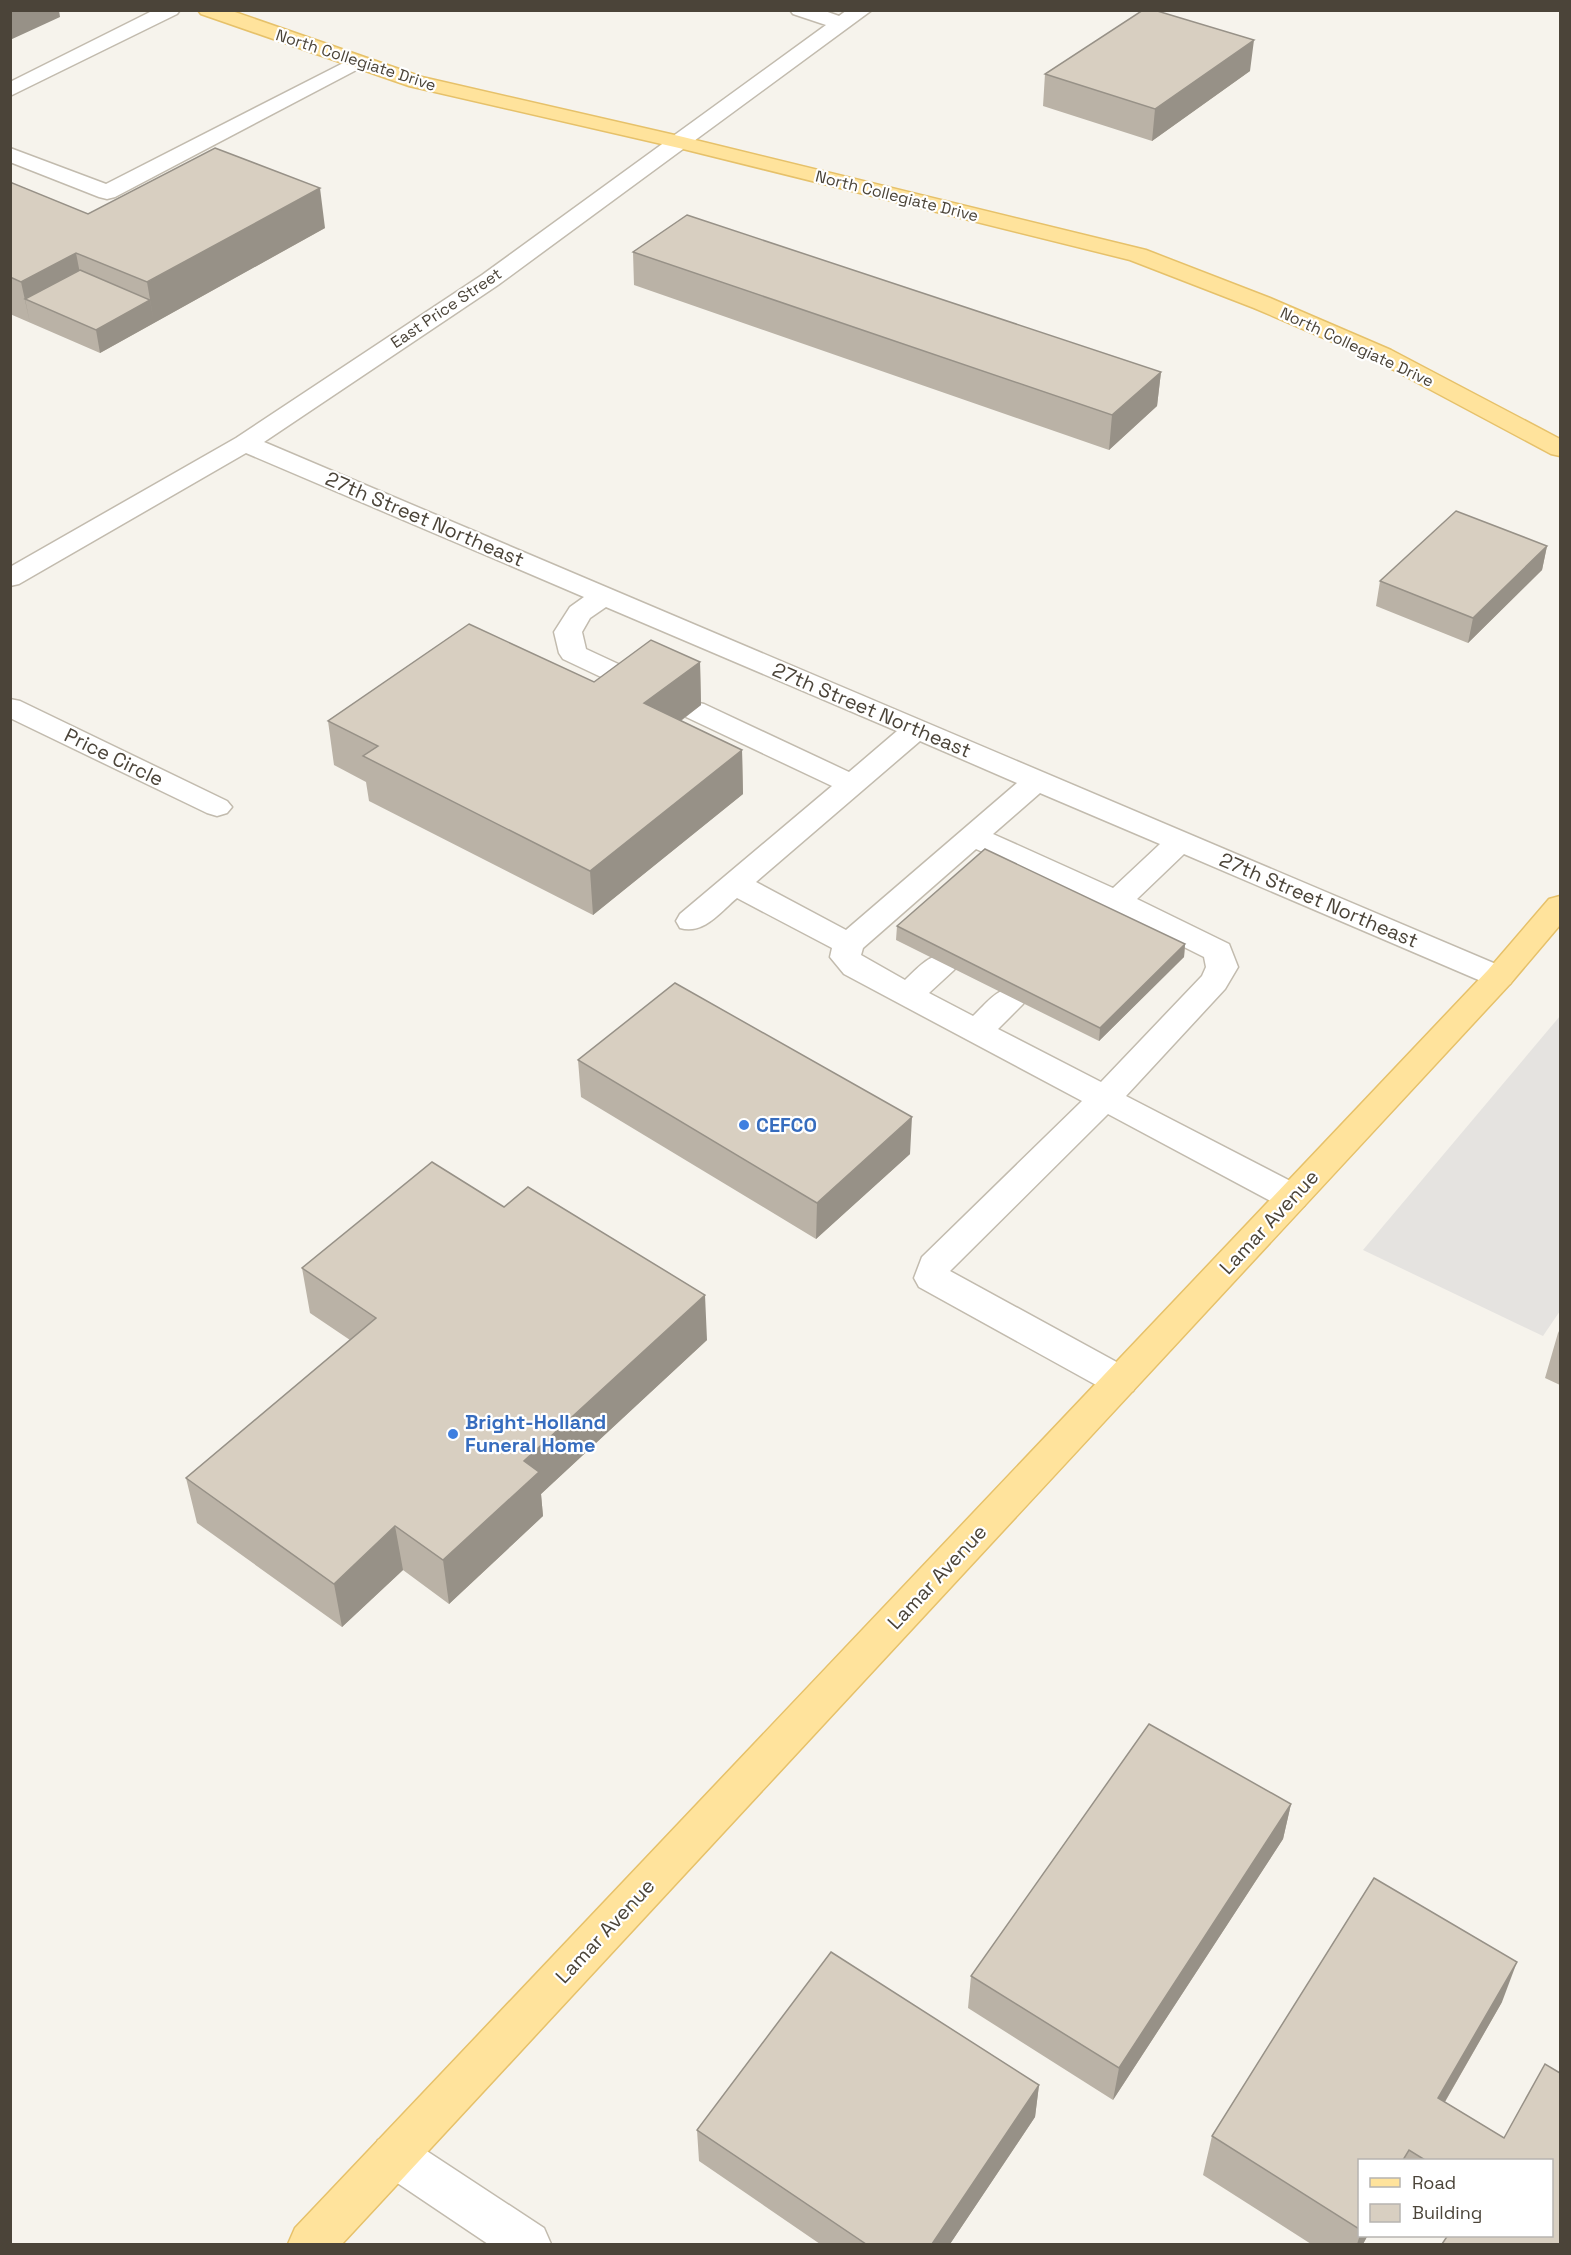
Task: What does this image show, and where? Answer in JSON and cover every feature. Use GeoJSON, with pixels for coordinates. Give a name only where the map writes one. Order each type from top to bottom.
{"type":"FeatureCollection","features":[{"type":"Feature","properties":{"kind":"main road","name":"North Collegiate Drive"},"geometry":{"type":"LineString","coordinates":[[208,10],[416,82],[678,142],[1138,255],[1262,303],[1383,355],[1560,449]]}},
{"type":"Feature","properties":{"kind":"main road","name":"Lamar Avenue"},"geometry":{"type":"LineString","coordinates":[[311,2244],[1499,977],[1560,906]]}},
{"type":"Feature","properties":{"kind":"street"},"geometry":{"type":"LineString","coordinates":[[10,90],[170,10]]}},
{"type":"Feature","properties":{"kind":"street"},"geometry":{"type":"LineString","coordinates":[[800,10],[841,23]]}},
{"type":"Feature","properties":{"kind":"street","name":"East Price Street"},"geometry":{"type":"LineString","coordinates":[[10,578],[245,443],[490,279],[862,10]]}},
{"type":"Feature","properties":{"kind":"street"},"geometry":{"type":"LineString","coordinates":[[10,154],[107,192],[357,62]]}},
{"type":"Feature","properties":{"kind":"street","name":"27th Street Northeast"},"geometry":{"type":"LineString","coordinates":[[245,443],[1499,977]]}},
{"type":"Feature","properties":{"kind":"street"},"geometry":{"type":"LineString","coordinates":[[604,595],[580,613],[568,632],[573,653],[647,688]]}},
{"type":"Feature","properties":{"kind":"street","name":"Price Circle"},"geometry":{"type":"LineString","coordinates":[[10,707],[217,807]]}},
{"type":"Feature","properties":{"kind":"street"},"geometry":{"type":"LineString","coordinates":[[694,710],[852,784]]}},
{"type":"Feature","properties":{"kind":"street"},"geometry":{"type":"LineString","coordinates":[[691,921],[917,729]]}},
{"type":"Feature","properties":{"kind":"street"},"geometry":{"type":"LineString","coordinates":[[1037,780],[849,944],[845,957],[855,967],[907,995],[1292,1197]]}},
{"type":"Feature","properties":{"kind":"street"},"geometry":{"type":"LineString","coordinates":[[974,837],[1036,876],[1108,909],[1218,951],[1222,967],[1214,981],[1105,1098],[934,1266],[931,1278],[1120,1381]]}},
{"type":"Feature","properties":{"kind":"street"},"geometry":{"type":"LineString","coordinates":[[1108,909],[1180,841]]}},
{"type":"Feature","properties":{"kind":"street"},"geometry":{"type":"LineString","coordinates":[[735,884],[849,944]]}},
{"type":"Feature","properties":{"kind":"street"},"geometry":{"type":"LineString","coordinates":[[907,995],[943,963]]}},
{"type":"Feature","properties":{"kind":"street"},"geometry":{"type":"LineString","coordinates":[[976,1031],[1012,997]]}},
{"type":"Feature","properties":{"kind":"street"},"geometry":{"type":"LineString","coordinates":[[394,2156],[528,2244]]}},
{"type":"Feature","properties":{"kind":"shaded area"},"geometry":{"type":"Polygon","coordinates":[[[1560,1016],[1560,1311],[1543,1336],[1363,1250],[1560,1016]]]}},
{"type":"Feature","properties":{"kind":"building"},"geometry":{"type":"Polygon","coordinates":[[[1143,10],[1154,10],[1254,40],[1155,109],[1045,74],[1143,10]]]}},
{"type":"Feature","properties":{"kind":"building"},"geometry":{"type":"Polygon","coordinates":[[[215,148],[320,188],[147,282],[76,253],[21,282],[10,277],[10,182],[88,214],[215,148]]]}},
{"type":"Feature","properties":{"kind":"building"},"geometry":{"type":"Polygon","coordinates":[[[687,215],[1161,372],[1112,415],[633,252],[687,215]]]}},
{"type":"Feature","properties":{"kind":"building"},"geometry":{"type":"Polygon","coordinates":[[[80,270],[150,300],[96,330],[25,299],[80,270]]]}},
{"type":"Feature","properties":{"kind":"building"},"geometry":{"type":"Polygon","coordinates":[[[1456,511],[1547,546],[1473,618],[1380,581],[1456,511]]]}},
{"type":"Feature","properties":{"kind":"building"},"geometry":{"type":"Polygon","coordinates":[[[469,624],[594,682],[651,640],[700,662],[644,703],[742,750],[590,871],[363,756],[378,746],[328,721],[469,624]]]}},
{"type":"Feature","properties":{"kind":"building"},"geometry":{"type":"Polygon","coordinates":[[[985,849],[1185,944],[1100,1028],[897,926],[985,849]]]}},
{"type":"Feature","properties":{"kind":"building","name":"CEFCO"},"geometry":{"type":"Polygon","coordinates":[[[675,983],[912,1117],[817,1203],[578,1060],[675,983]]]}},
{"type":"Feature","properties":{"kind":"building","name":"Bright-Holland Funeral Home"},"geometry":{"type":"Polygon","coordinates":[[[432,1162],[504,1207],[528,1187],[705,1295],[524,1461],[539,1472],[443,1560],[395,1526],[334,1584],[186,1478],[376,1318],[302,1268],[432,1162]]]}},
{"type":"Feature","properties":{"kind":"building"},"geometry":{"type":"Polygon","coordinates":[[[1149,1724],[1291,1804],[1119,2068],[971,1976],[1149,1724]]]}},
{"type":"Feature","properties":{"kind":"building"},"geometry":{"type":"Polygon","coordinates":[[[1374,1878],[1517,1962],[1438,2098],[1504,2138],[1545,2064],[1560,2073],[1560,2244],[1442,2244],[1447,2237],[1553,2237],[1553,2159],[1423,2159],[1409,2150],[1404,2159],[1358,2159],[1358,2228],[1212,2136],[1374,1878]]]}},
{"type":"Feature","properties":{"kind":"building"},"geometry":{"type":"Polygon","coordinates":[[[831,1952],[1039,2085],[932,2244],[866,2244],[697,2130],[831,1952]]]}},
{"type":"Feature","properties":{"kind":"place","name":"CEFCO"},"geometry":{"type":"Point","coordinates":[744,1125]}},
{"type":"Feature","properties":{"kind":"place","name":"Bright-Holland Funeral Home"},"geometry":{"type":"Point","coordinates":[453,1434]}}]}
